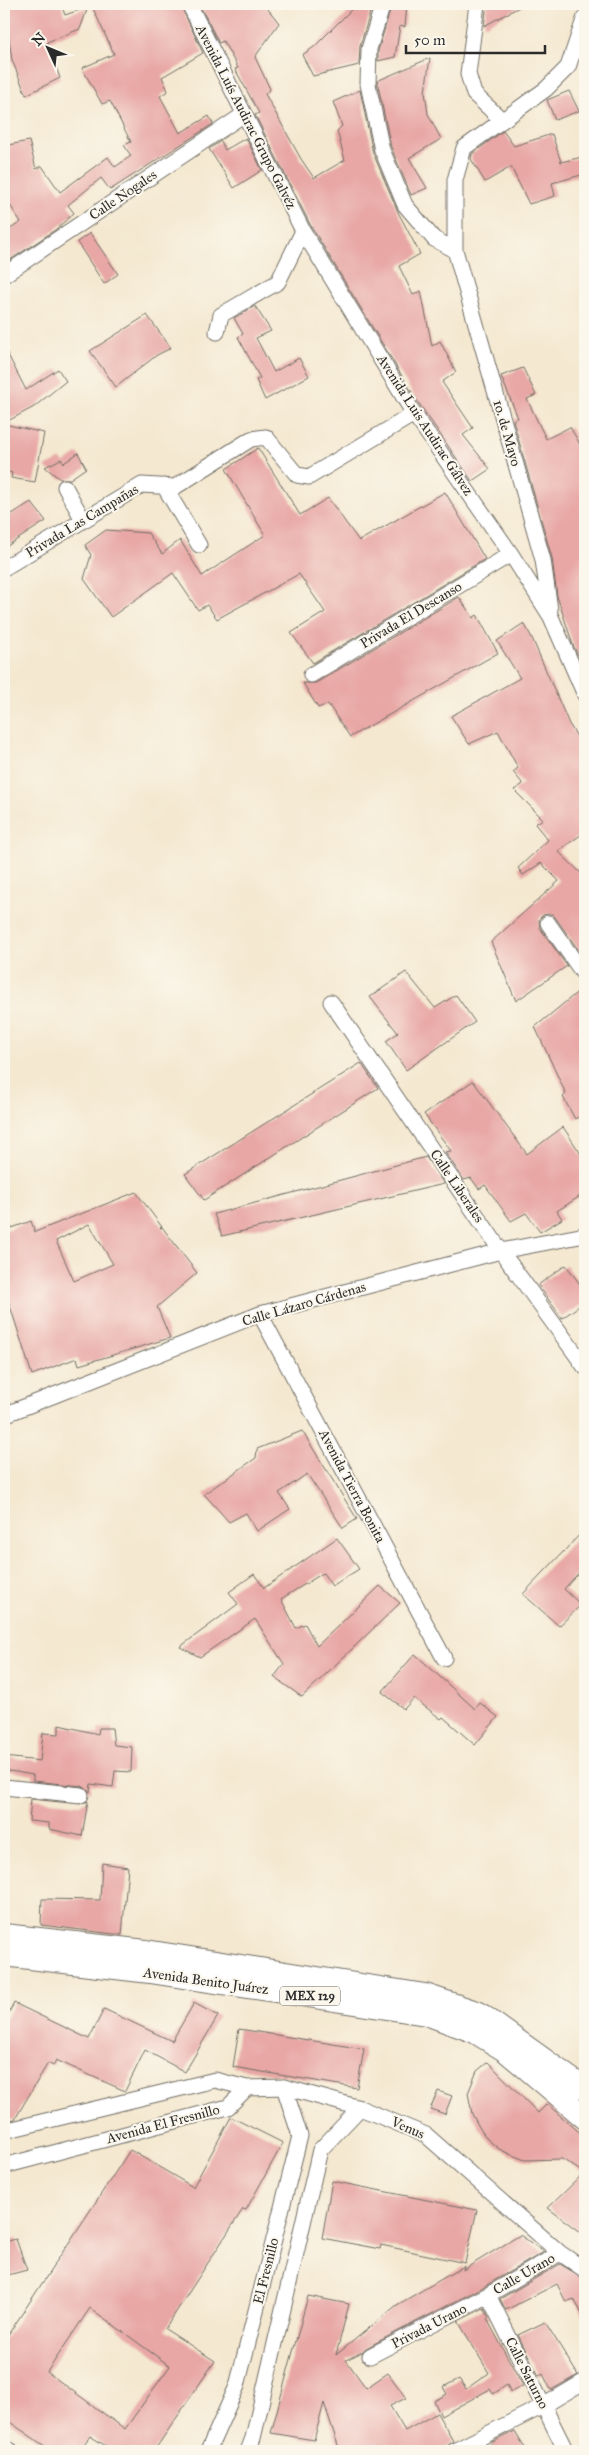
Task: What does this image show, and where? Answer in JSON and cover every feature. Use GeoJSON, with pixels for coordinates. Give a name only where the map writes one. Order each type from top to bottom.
{"type":"FeatureCollection","features":[{"type":"Feature","properties":{"kind":"main road","name":"Avenida Benito Juárez"},"geometry":{"type":"LineString","coordinates":[[4,1935],[146,1951],[425,1995],[479,2013],[585,2089]]}},
{"type":"Feature","properties":{"kind":"main road","name":"Avenida Benito Juárez"},"geometry":{"type":"LineString","coordinates":[[4,1955],[150,1972],[426,2014],[475,2032],[506,2051],[585,2118]]}},
{"type":"Feature","properties":{"kind":"street","name":"Avenida Luís Audirac Grupo Galvéz"},"geometry":{"type":"LineString","coordinates":[[189,4],[243,115],[303,231]]}},
{"type":"Feature","properties":{"kind":"street"},"geometry":{"type":"LineString","coordinates":[[383,4],[369,49],[368,84],[382,150],[405,205],[434,239],[455,250]]}},
{"type":"Feature","properties":{"kind":"street"},"geometry":{"type":"LineString","coordinates":[[477,4],[468,74],[474,94],[502,120]]}},
{"type":"Feature","properties":{"kind":"street"},"geometry":{"type":"LineString","coordinates":[[568,67],[582,4]]}},
{"type":"Feature","properties":{"kind":"street"},"geometry":{"type":"LineString","coordinates":[[568,67],[585,17]]}},
{"type":"Feature","properties":{"kind":"street","name":"1o. de Mayo"},"geometry":{"type":"LineString","coordinates":[[551,616],[543,560],[455,250],[455,180],[464,148],[546,89],[568,67]]}},
{"type":"Feature","properties":{"kind":"street","name":"Calle Nogales"},"geometry":{"type":"LineString","coordinates":[[4,275],[243,115]]}},
{"type":"Feature","properties":{"kind":"street"},"geometry":{"type":"LineString","coordinates":[[217,332],[221,315],[278,282],[303,231]]}},
{"type":"Feature","properties":{"kind":"street","name":"Avenida Luis Audirac Gálvez"},"geometry":{"type":"LineString","coordinates":[[303,231],[414,414],[511,554],[551,616]]}},
{"type":"Feature","properties":{"kind":"street","name":"Privada Las Campañas"},"geometry":{"type":"LineString","coordinates":[[4,568],[142,485],[175,487],[251,439],[266,437],[298,475],[309,477],[414,414]]}},
{"type":"Feature","properties":{"kind":"street"},"geometry":{"type":"LineString","coordinates":[[164,486],[199,545]]}},
{"type":"Feature","properties":{"kind":"street"},"geometry":{"type":"LineString","coordinates":[[65,487],[83,520]]}},
{"type":"Feature","properties":{"kind":"street","name":"Privada El Descanso"},"geometry":{"type":"LineString","coordinates":[[311,675],[511,554]]}},
{"type":"Feature","properties":{"kind":"street"},"geometry":{"type":"LineString","coordinates":[[551,616],[585,695]]}},
{"type":"Feature","properties":{"kind":"street"},"geometry":{"type":"LineString","coordinates":[[548,923],[585,976]]}},
{"type":"Feature","properties":{"kind":"street","name":"Calle Liberales"},"geometry":{"type":"LineString","coordinates":[[331,1002],[501,1251],[585,1367]]}},
{"type":"Feature","properties":{"kind":"street","name":"Calle Lázaro Cárdenas"},"geometry":{"type":"LineString","coordinates":[[4,1415],[260,1314],[501,1251],[585,1235]]}},
{"type":"Feature","properties":{"kind":"street","name":"Avenida Tierra Bonita"},"geometry":{"type":"LineString","coordinates":[[260,1314],[444,1658]]}},
{"type":"Feature","properties":{"kind":"street"},"geometry":{"type":"LineString","coordinates":[[4,1787],[81,1795]]}},
{"type":"Feature","properties":{"kind":"street","name":"Avenida El Fresnillo"},"geometry":{"type":"LineString","coordinates":[[4,2131],[216,2080],[247,2088]]}},
{"type":"Feature","properties":{"kind":"street"},"geometry":{"type":"LineString","coordinates":[[284,2087],[300,2136],[323,2147]]}},
{"type":"Feature","properties":{"kind":"street","name":"Venus"},"geometry":{"type":"LineString","coordinates":[[247,2088],[284,2087],[360,2108],[426,2135],[560,2253],[585,2270]]}},
{"type":"Feature","properties":{"kind":"street","name":"Avenida El Fresnillo"},"geometry":{"type":"LineString","coordinates":[[4,2166],[228,2106],[247,2088]]}},
{"type":"Feature","properties":{"kind":"street","name":"El Fresnillo"},"geometry":{"type":"LineString","coordinates":[[248,2451],[253,2438],[320,2150],[360,2108]]}},
{"type":"Feature","properties":{"kind":"street","name":"El Fresnillo"},"geometry":{"type":"LineString","coordinates":[[208,2451],[237,2386],[300,2136]]}},
{"type":"Feature","properties":{"kind":"street","name":"Calle Urano"},"geometry":{"type":"LineString","coordinates":[[488,2295],[560,2253]]}},
{"type":"Feature","properties":{"kind":"street","name":"Privada Urano"},"geometry":{"type":"LineString","coordinates":[[370,2356],[488,2295]]}},
{"type":"Feature","properties":{"kind":"street","name":"Calle Saturno"},"geometry":{"type":"LineString","coordinates":[[488,2295],[566,2451]]}},
{"type":"Feature","properties":{"kind":"street"},"geometry":{"type":"LineString","coordinates":[[454,2451],[543,2406],[585,2381]]}},
{"type":"Feature","properties":{"kind":"street"},"geometry":{"type":"LineString","coordinates":[[4,2447],[11,2451]]}},
{"type":"Feature","properties":{"kind":"building"},"geometry":{"type":"Polygon","coordinates":[[[4,4],[61,4],[65,15],[88,7],[80,29],[47,42],[60,78],[26,95],[12,60],[4,4]]]}},
{"type":"Feature","properties":{"kind":"building"},"geometry":{"type":"Polygon","coordinates":[[[91,4],[180,4],[203,53],[162,77],[168,91],[160,96],[180,133],[209,116],[213,124],[110,190],[101,178],[68,205],[74,213],[55,230],[4,264],[4,233],[21,222],[4,196],[4,158],[9,157],[8,145],[29,141],[36,169],[42,166],[60,192],[108,157],[115,167],[131,156],[124,145],[131,142],[110,101],[102,104],[82,68],[114,54],[91,4]]]}},
{"type":"Feature","properties":{"kind":"building"},"geometry":{"type":"Polygon","coordinates":[[[199,4],[264,4],[279,23],[255,57],[270,89],[265,94],[301,159],[314,178],[345,160],[337,131],[342,126],[333,102],[360,90],[373,153],[399,214],[420,254],[399,266],[413,295],[421,291],[432,346],[440,341],[456,372],[442,382],[473,428],[463,435],[490,469],[472,481],[416,399],[311,226],[255,115],[259,113],[235,69],[238,68],[223,41],[219,43],[199,4]]]}},
{"type":"Feature","properties":{"kind":"building"},"geometry":{"type":"Polygon","coordinates":[[[357,4],[370,13],[360,46],[359,65],[313,76],[302,55],[314,47],[357,4]]]}},
{"type":"Feature","properties":{"kind":"building"},"geometry":{"type":"Polygon","coordinates":[[[392,4],[407,4],[405,27],[400,26],[395,57],[378,61],[378,51],[392,4]]]}},
{"type":"Feature","properties":{"kind":"building"},"geometry":{"type":"Polygon","coordinates":[[[487,4],[525,4],[484,26],[487,4]]]}},
{"type":"Feature","properties":{"kind":"building"},"geometry":{"type":"Polygon","coordinates":[[[430,58],[425,92],[428,114],[441,139],[409,158],[427,188],[411,195],[391,147],[377,81],[430,58]]]}},
{"type":"Feature","properties":{"kind":"building"},"geometry":{"type":"Polygon","coordinates":[[[569,91],[579,111],[555,120],[547,100],[569,91]]]}},
{"type":"Feature","properties":{"kind":"building"},"geometry":{"type":"Polygon","coordinates":[[[503,131],[514,146],[552,134],[561,162],[582,157],[585,174],[552,183],[555,196],[529,204],[511,167],[485,182],[471,159],[472,154],[503,131]]]}},
{"type":"Feature","properties":{"kind":"building"},"geometry":{"type":"Polygon","coordinates":[[[246,138],[262,170],[234,188],[209,149],[221,141],[225,150],[246,138]]]}},
{"type":"Feature","properties":{"kind":"building"},"geometry":{"type":"Polygon","coordinates":[[[90,233],[118,274],[104,284],[77,242],[90,233]]]}},
{"type":"Feature","properties":{"kind":"building"},"geometry":{"type":"Polygon","coordinates":[[[255,306],[271,331],[256,338],[274,372],[299,358],[309,376],[265,400],[256,380],[260,378],[238,337],[243,334],[234,318],[255,306]]]}},
{"type":"Feature","properties":{"kind":"building"},"geometry":{"type":"Polygon","coordinates":[[[147,315],[171,348],[157,355],[116,387],[90,351],[147,315]]]}},
{"type":"Feature","properties":{"kind":"building"},"geometry":{"type":"Polygon","coordinates":[[[4,347],[26,390],[58,369],[66,381],[34,407],[4,423],[4,347]]]}},
{"type":"Feature","properties":{"kind":"building"},"geometry":{"type":"Polygon","coordinates":[[[523,368],[536,395],[527,399],[546,439],[570,427],[585,453],[585,669],[573,645],[557,596],[552,558],[513,420],[518,418],[501,376],[523,368]]]}},
{"type":"Feature","properties":{"kind":"building"},"geometry":{"type":"Polygon","coordinates":[[[4,424],[44,433],[35,482],[11,478],[12,473],[4,470],[4,424]]]}},
{"type":"Feature","properties":{"kind":"building"},"geometry":{"type":"Polygon","coordinates":[[[258,448],[300,515],[328,498],[359,541],[445,492],[485,559],[313,663],[291,633],[325,612],[299,574],[217,619],[207,605],[198,610],[173,573],[111,617],[84,579],[91,555],[85,545],[106,530],[148,533],[162,554],[180,540],[202,576],[265,535],[226,469],[258,448]]]}},
{"type":"Feature","properties":{"kind":"building"},"geometry":{"type":"Polygon","coordinates":[[[78,453],[86,468],[70,479],[60,479],[45,467],[61,459],[64,463],[78,453]]]}},
{"type":"Feature","properties":{"kind":"building"},"geometry":{"type":"Polygon","coordinates":[[[31,502],[46,521],[4,548],[4,519],[31,502]]]}},
{"type":"Feature","properties":{"kind":"building"},"geometry":{"type":"Polygon","coordinates":[[[459,597],[473,618],[477,615],[498,653],[350,737],[328,704],[318,708],[303,683],[316,683],[459,597]]]}},
{"type":"Feature","properties":{"kind":"building"},"geometry":{"type":"Polygon","coordinates":[[[524,623],[569,724],[585,749],[585,832],[558,851],[585,877],[585,953],[582,955],[552,914],[543,915],[539,919],[540,928],[567,966],[516,1001],[491,942],[559,881],[541,863],[523,875],[518,868],[548,840],[535,824],[543,819],[514,790],[523,784],[513,772],[518,768],[498,731],[469,744],[451,716],[520,678],[497,641],[524,623]]]}},
{"type":"Feature","properties":{"kind":"building"},"geometry":{"type":"Polygon","coordinates":[[[406,972],[435,1008],[456,995],[475,1022],[406,1070],[386,1041],[398,1033],[370,997],[406,972]]]}},
{"type":"Feature","properties":{"kind":"building"},"geometry":{"type":"Polygon","coordinates":[[[585,986],[585,1113],[575,1119],[563,1097],[566,1094],[535,1027],[585,986]]]}},
{"type":"Feature","properties":{"kind":"building"},"geometry":{"type":"Polygon","coordinates":[[[361,1063],[378,1088],[204,1200],[185,1174],[361,1063]]]}},
{"type":"Feature","properties":{"kind":"building"},"geometry":{"type":"Polygon","coordinates":[[[473,1081],[527,1154],[563,1127],[585,1160],[585,1193],[557,1211],[562,1219],[540,1232],[526,1213],[511,1221],[485,1185],[479,1189],[471,1178],[464,1180],[445,1152],[451,1151],[424,1114],[473,1081]]]}},
{"type":"Feature","properties":{"kind":"building"},"geometry":{"type":"Polygon","coordinates":[[[426,1157],[444,1184],[222,1236],[214,1214],[426,1157]]]}},
{"type":"Feature","properties":{"kind":"building"},"geometry":{"type":"Polygon","coordinates":[[[136,1192],[197,1273],[157,1307],[170,1338],[79,1365],[77,1358],[32,1375],[4,1287],[4,1231],[31,1221],[35,1232],[136,1192]],[[89,1224],[56,1241],[74,1281],[113,1264],[89,1224]]]}},
{"type":"Feature","properties":{"kind":"building"},"geometry":{"type":"Polygon","coordinates":[[[566,1265],[585,1291],[585,1302],[562,1318],[538,1285],[566,1265]]]}},
{"type":"Feature","properties":{"kind":"building"},"geometry":{"type":"Polygon","coordinates":[[[302,1431],[357,1519],[343,1528],[307,1474],[279,1493],[290,1509],[257,1531],[246,1513],[229,1522],[204,1494],[256,1458],[257,1449],[302,1431]]]}},
{"type":"Feature","properties":{"kind":"building"},"geometry":{"type":"Polygon","coordinates":[[[585,1529],[585,1566],[564,1589],[581,1605],[559,1626],[523,1594],[585,1529]]]}},
{"type":"Feature","properties":{"kind":"building"},"geometry":{"type":"Polygon","coordinates":[[[337,1538],[359,1569],[332,1586],[323,1573],[281,1599],[296,1628],[305,1624],[317,1646],[380,1586],[400,1603],[302,1697],[274,1677],[284,1664],[255,1619],[200,1657],[180,1647],[238,1604],[229,1592],[254,1574],[264,1588],[337,1538]]]}},
{"type":"Feature","properties":{"kind":"building"},"geometry":{"type":"Polygon","coordinates":[[[415,1654],[475,1709],[480,1703],[498,1717],[475,1745],[443,1717],[441,1719],[414,1698],[404,1709],[382,1692],[415,1654]]]}},
{"type":"Feature","properties":{"kind":"building"},"geometry":{"type":"Polygon","coordinates":[[[59,1725],[98,1734],[99,1728],[112,1728],[114,1745],[132,1747],[131,1772],[115,1771],[113,1787],[91,1784],[90,1792],[82,1786],[33,1781],[33,1775],[4,1770],[4,1757],[40,1761],[43,1733],[59,1734],[59,1725]]]}},
{"type":"Feature","properties":{"kind":"building"},"geometry":{"type":"Polygon","coordinates":[[[31,1799],[80,1804],[88,1801],[82,1836],[49,1829],[49,1823],[29,1821],[31,1799]]]}},
{"type":"Feature","properties":{"kind":"building"},"geometry":{"type":"Polygon","coordinates":[[[102,1863],[128,1867],[122,1935],[41,1925],[42,1899],[100,1900],[102,1863]]]}},
{"type":"Feature","properties":{"kind":"building"},"geometry":{"type":"Polygon","coordinates":[[[14,2003],[89,2039],[104,2009],[172,2041],[194,2003],[218,2016],[185,2072],[145,2050],[125,2091],[56,2060],[53,2066],[48,2063],[15,2119],[4,2121],[4,2023],[14,2003]]]}},
{"type":"Feature","properties":{"kind":"building"},"geometry":{"type":"Polygon","coordinates":[[[239,2029],[364,2049],[357,2088],[233,2067],[239,2029]]]}},
{"type":"Feature","properties":{"kind":"building"},"geometry":{"type":"Polygon","coordinates":[[[488,2062],[538,2113],[547,2104],[585,2137],[585,2236],[548,2208],[584,2173],[562,2159],[525,2160],[512,2155],[499,2149],[487,2139],[479,2127],[472,2114],[468,2093],[477,2071],[488,2062]]]}},
{"type":"Feature","properties":{"kind":"building"},"geometry":{"type":"Polygon","coordinates":[[[438,2091],[452,2096],[445,2114],[430,2109],[438,2091]]]}},
{"type":"Feature","properties":{"kind":"building"},"geometry":{"type":"Polygon","coordinates":[[[231,2117],[283,2143],[246,2210],[243,2209],[165,2329],[215,2361],[154,2451],[114,2451],[90,2436],[79,2451],[52,2451],[4,2418],[4,2341],[130,2150],[193,2187],[231,2117]],[[90,2308],[47,2372],[125,2429],[170,2366],[90,2308]]]}},
{"type":"Feature","properties":{"kind":"building"},"geometry":{"type":"Polygon","coordinates":[[[332,2181],[477,2210],[465,2263],[381,2245],[380,2249],[322,2238],[332,2181]]]}},
{"type":"Feature","properties":{"kind":"building"},"geometry":{"type":"Polygon","coordinates":[[[520,2235],[544,2252],[483,2287],[346,2360],[366,2388],[388,2373],[406,2398],[390,2406],[405,2431],[437,2413],[453,2441],[445,2448],[439,2451],[340,2451],[324,2403],[314,2440],[271,2433],[308,2296],[349,2304],[336,2355],[397,2305],[464,2266],[463,2270],[520,2235]]]}},
{"type":"Feature","properties":{"kind":"building"},"geometry":{"type":"Polygon","coordinates":[[[16,2239],[27,2270],[4,2276],[4,2242],[16,2239]]]}},
{"type":"Feature","properties":{"kind":"building"},"geometry":{"type":"Polygon","coordinates":[[[560,2264],[585,2279],[585,2320],[574,2299],[566,2302],[557,2284],[506,2310],[500,2299],[560,2264]]]}},
{"type":"Feature","properties":{"kind":"building"},"geometry":{"type":"Polygon","coordinates":[[[484,2308],[489,2318],[487,2319],[523,2386],[511,2392],[507,2385],[493,2394],[490,2389],[441,2416],[434,2401],[447,2394],[443,2387],[459,2379],[466,2389],[489,2373],[458,2321],[484,2308]]]}},
{"type":"Feature","properties":{"kind":"building"},"geometry":{"type":"Polygon","coordinates":[[[545,2322],[578,2375],[551,2390],[543,2374],[539,2376],[518,2335],[545,2322]]]}},
{"type":"Feature","properties":{"kind":"building"},"geometry":{"type":"Polygon","coordinates":[[[515,2431],[527,2451],[496,2451],[491,2443],[515,2431]]]}}]}
